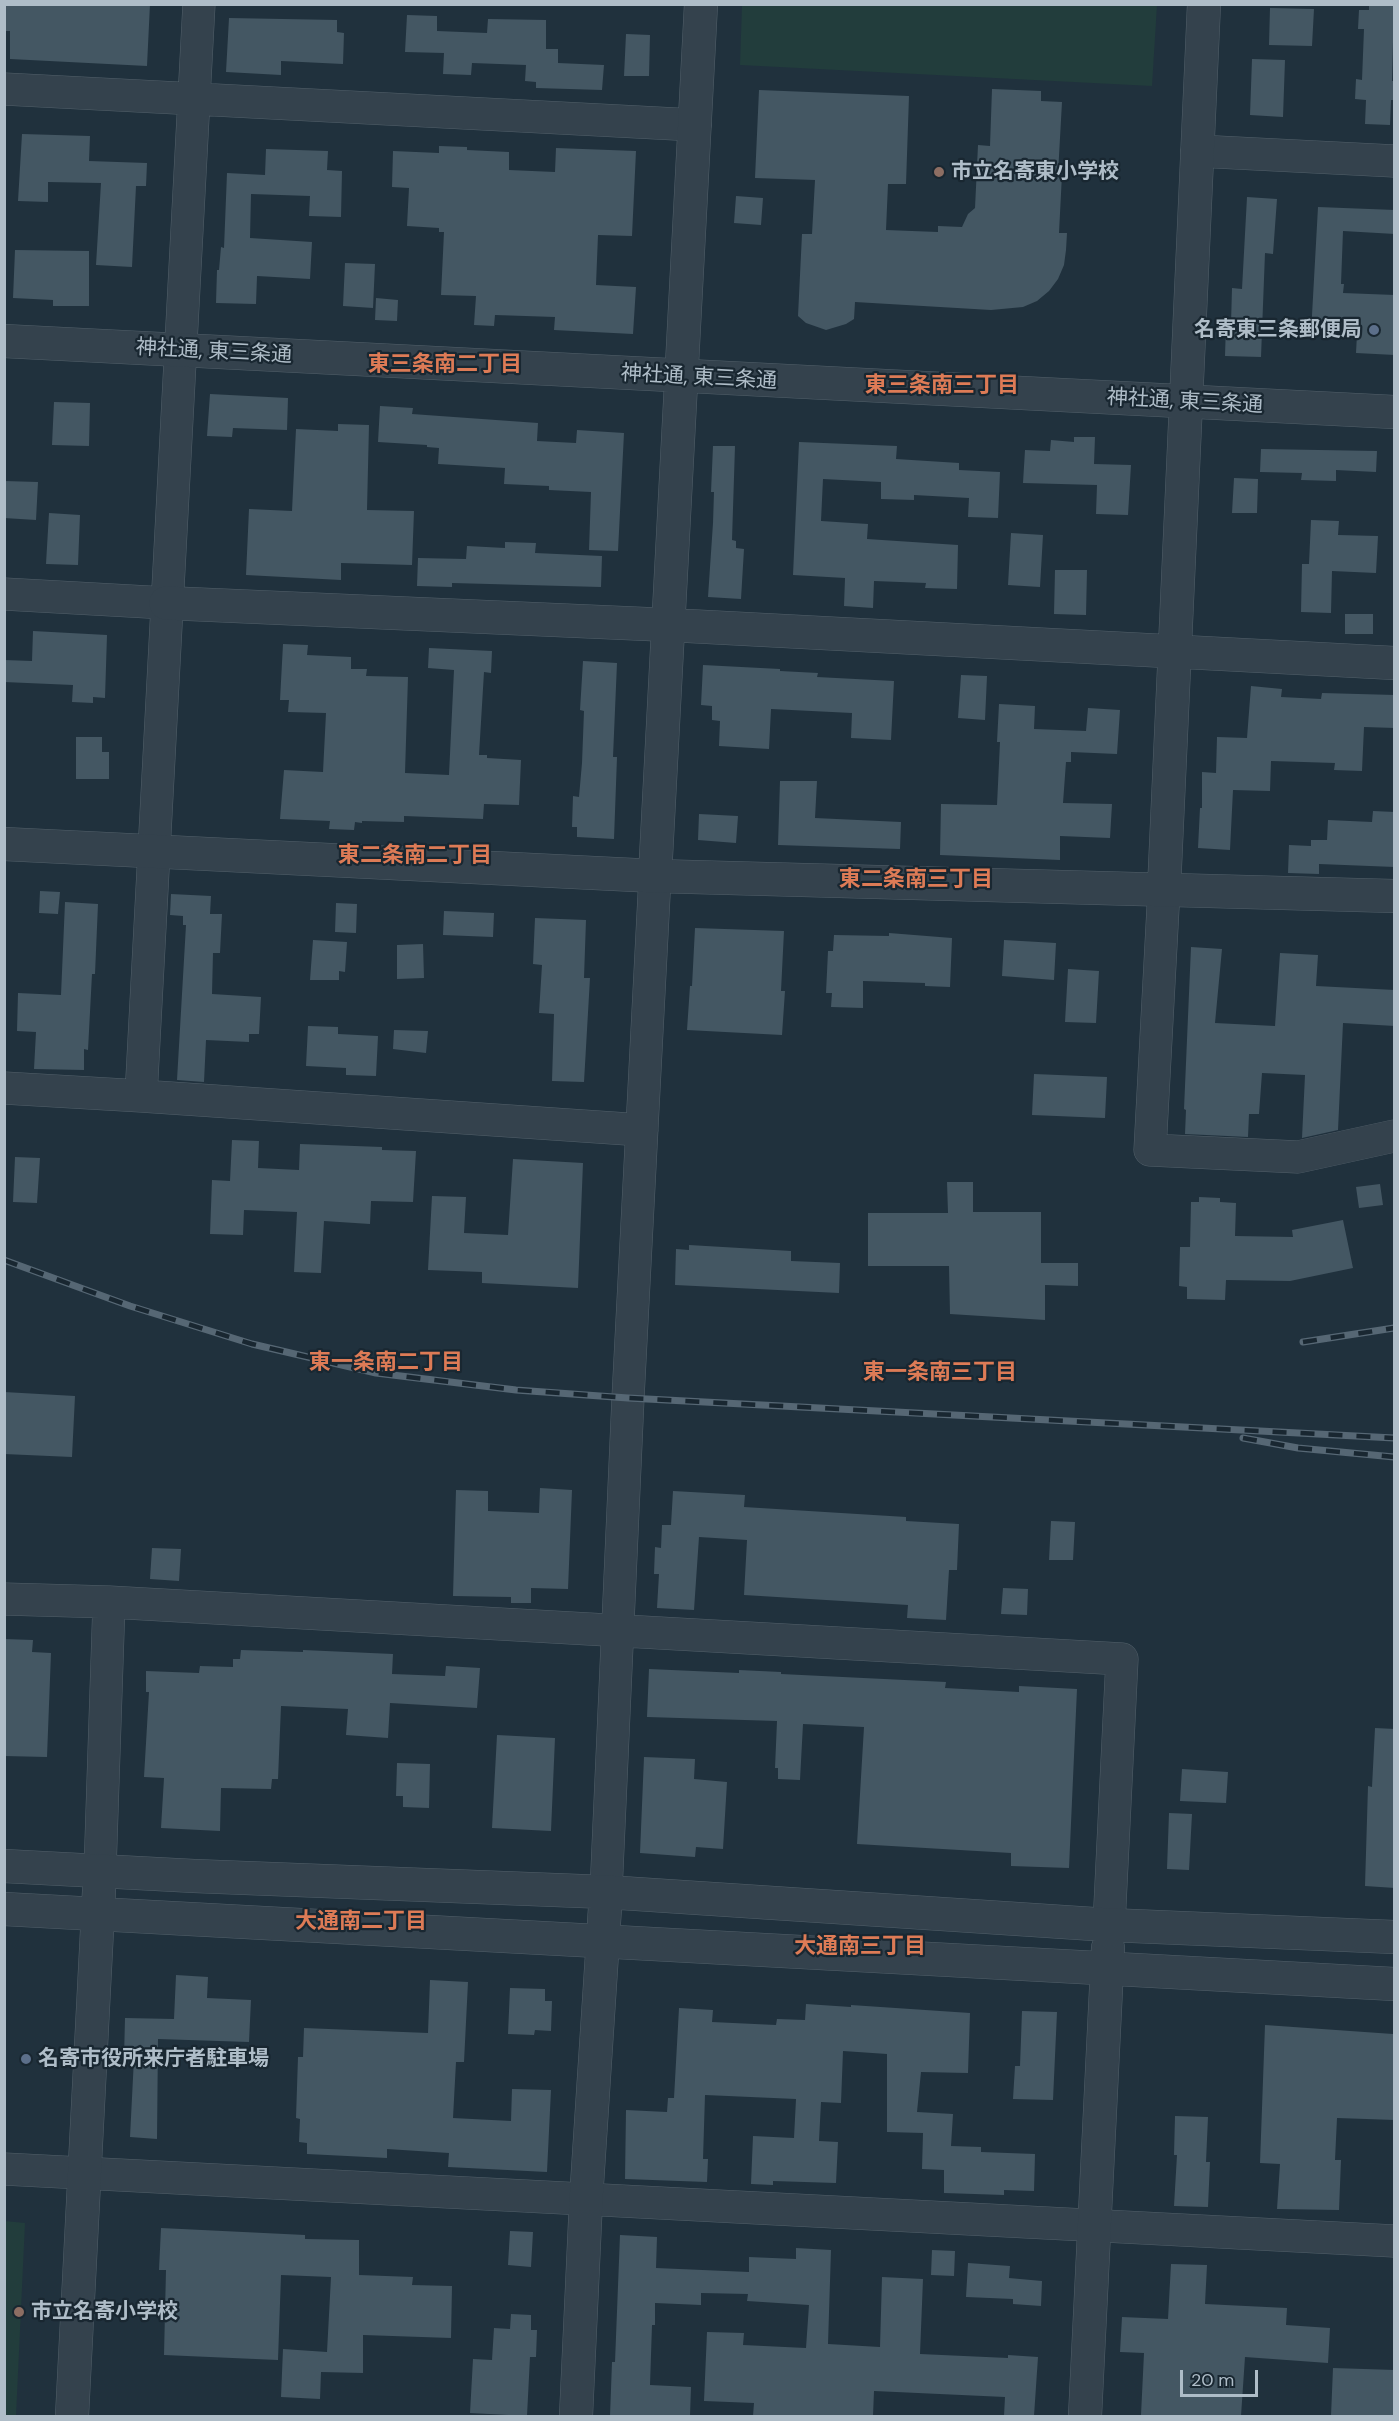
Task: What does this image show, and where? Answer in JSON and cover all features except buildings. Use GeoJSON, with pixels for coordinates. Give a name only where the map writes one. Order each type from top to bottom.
{"type":"FeatureCollection","features":[{"type":"Feature","properties":{"kind":"street"},"geometry":{"type":"LineString","coordinates":[[141,1096],[199,4]]}},
{"type":"Feature","properties":{"kind":"street"},"geometry":{"type":"LineString","coordinates":[[576,2416],[586,2200],[606,1892],[642,1130],[702,4]]}},
{"type":"Feature","properties":{"kind":"street"},"geometry":{"type":"LineString","coordinates":[[1204,4],[1164,889],[1149,1150],[1298,1157],[1395,1136]]}},
{"type":"Feature","properties":{"kind":"street"},"geometry":{"type":"LineString","coordinates":[[4,89],[695,125]]}},
{"type":"Feature","properties":{"kind":"street"},"geometry":{"type":"LineString","coordinates":[[1197,152],[1395,161]]}},
{"type":"Feature","properties":{"kind":"street","name":"神社通, 東三条通"},"geometry":{"type":"LineString","coordinates":[[4,341],[1395,412]]}},
{"type":"Feature","properties":{"kind":"street"},"geometry":{"type":"LineString","coordinates":[[4,594],[669,625],[1395,663]]}},
{"type":"Feature","properties":{"kind":"street"},"geometry":{"type":"LineString","coordinates":[[4,844],[655,876],[1395,896]]}},
{"type":"Feature","properties":{"kind":"street"},"geometry":{"type":"LineString","coordinates":[[4,1088],[642,1130]]}},
{"type":"Feature","properties":{"kind":"street"},"geometry":{"type":"LineString","coordinates":[[4,1599],[109,1602],[1122,1659],[1085,2416]]}},
{"type":"Feature","properties":{"kind":"street"},"geometry":{"type":"LineString","coordinates":[[72,2416],[100,1871],[109,1602]]}},
{"type":"Feature","properties":{"kind":"street"},"geometry":{"type":"LineString","coordinates":[[4,1866],[606,1892],[1109,1925],[1395,1937]]}},
{"type":"Feature","properties":{"kind":"street"},"geometry":{"type":"LineString","coordinates":[[4,1909],[1395,1984]]}},
{"type":"Feature","properties":{"kind":"street"},"geometry":{"type":"LineString","coordinates":[[4,2169],[1395,2241]]}},
{"type":"Feature","properties":{"kind":"green space"},"geometry":{"type":"Polygon","coordinates":[[[742,5],[1157,5],[1152,86],[740,65],[742,5]]]}},
{"type":"Feature","properties":{"kind":"green space"},"geometry":{"type":"Polygon","coordinates":[[[5,2221],[25,2223],[16,2416],[5,2416],[5,2221]]]}},
{"type":"Feature","properties":{"kind":"railway"},"geometry":{"type":"LineString","coordinates":[[4,1260],[130,1306],[252,1344],[376,1373],[516,1390],[628,1398],[1394,1438]]}},
{"type":"Feature","properties":{"kind":"railway"},"geometry":{"type":"LineString","coordinates":[[1303,1342],[1394,1328]]}},
{"type":"Feature","properties":{"kind":"railway"},"geometry":{"type":"LineString","coordinates":[[1243,1438],[1298,1448],[1394,1457]]}},
{"type":"Feature","properties":{"kind":"place","name":"市立名寄東小学校"},"geometry":{"type":"Point","coordinates":[939,172]}},
{"type":"Feature","properties":{"kind":"place","name":"名寄東三条郵便局"},"geometry":{"type":"Point","coordinates":[1374,330]}},
{"type":"Feature","properties":{"kind":"place","name":"名寄市役所来庁者駐車場"},"geometry":{"type":"Point","coordinates":[26,2059]}},
{"type":"Feature","properties":{"kind":"place","name":"市立名寄小学校"},"geometry":{"type":"Point","coordinates":[19,2312]}},
{"type":"Feature","properties":{"kind":"district","name":"東三条南二丁目"},"geometry":{"type":"Point","coordinates":[445,365]}},
{"type":"Feature","properties":{"kind":"district","name":"東三条南三丁目"},"geometry":{"type":"Point","coordinates":[942,386]}},
{"type":"Feature","properties":{"kind":"district","name":"東二条南二丁目"},"geometry":{"type":"Point","coordinates":[415,856]}},
{"type":"Feature","properties":{"kind":"district","name":"東二条南三丁目"},"geometry":{"type":"Point","coordinates":[916,880]}},
{"type":"Feature","properties":{"kind":"district","name":"東一条南二丁目"},"geometry":{"type":"Point","coordinates":[386,1363]}},
{"type":"Feature","properties":{"kind":"district","name":"東一条南三丁目"},"geometry":{"type":"Point","coordinates":[940,1373]}},
{"type":"Feature","properties":{"kind":"district","name":"大通南二丁目"},"geometry":{"type":"Point","coordinates":[361,1922]}},
{"type":"Feature","properties":{"kind":"district","name":"大通南三丁目"},"geometry":{"type":"Point","coordinates":[860,1947]}}]}
